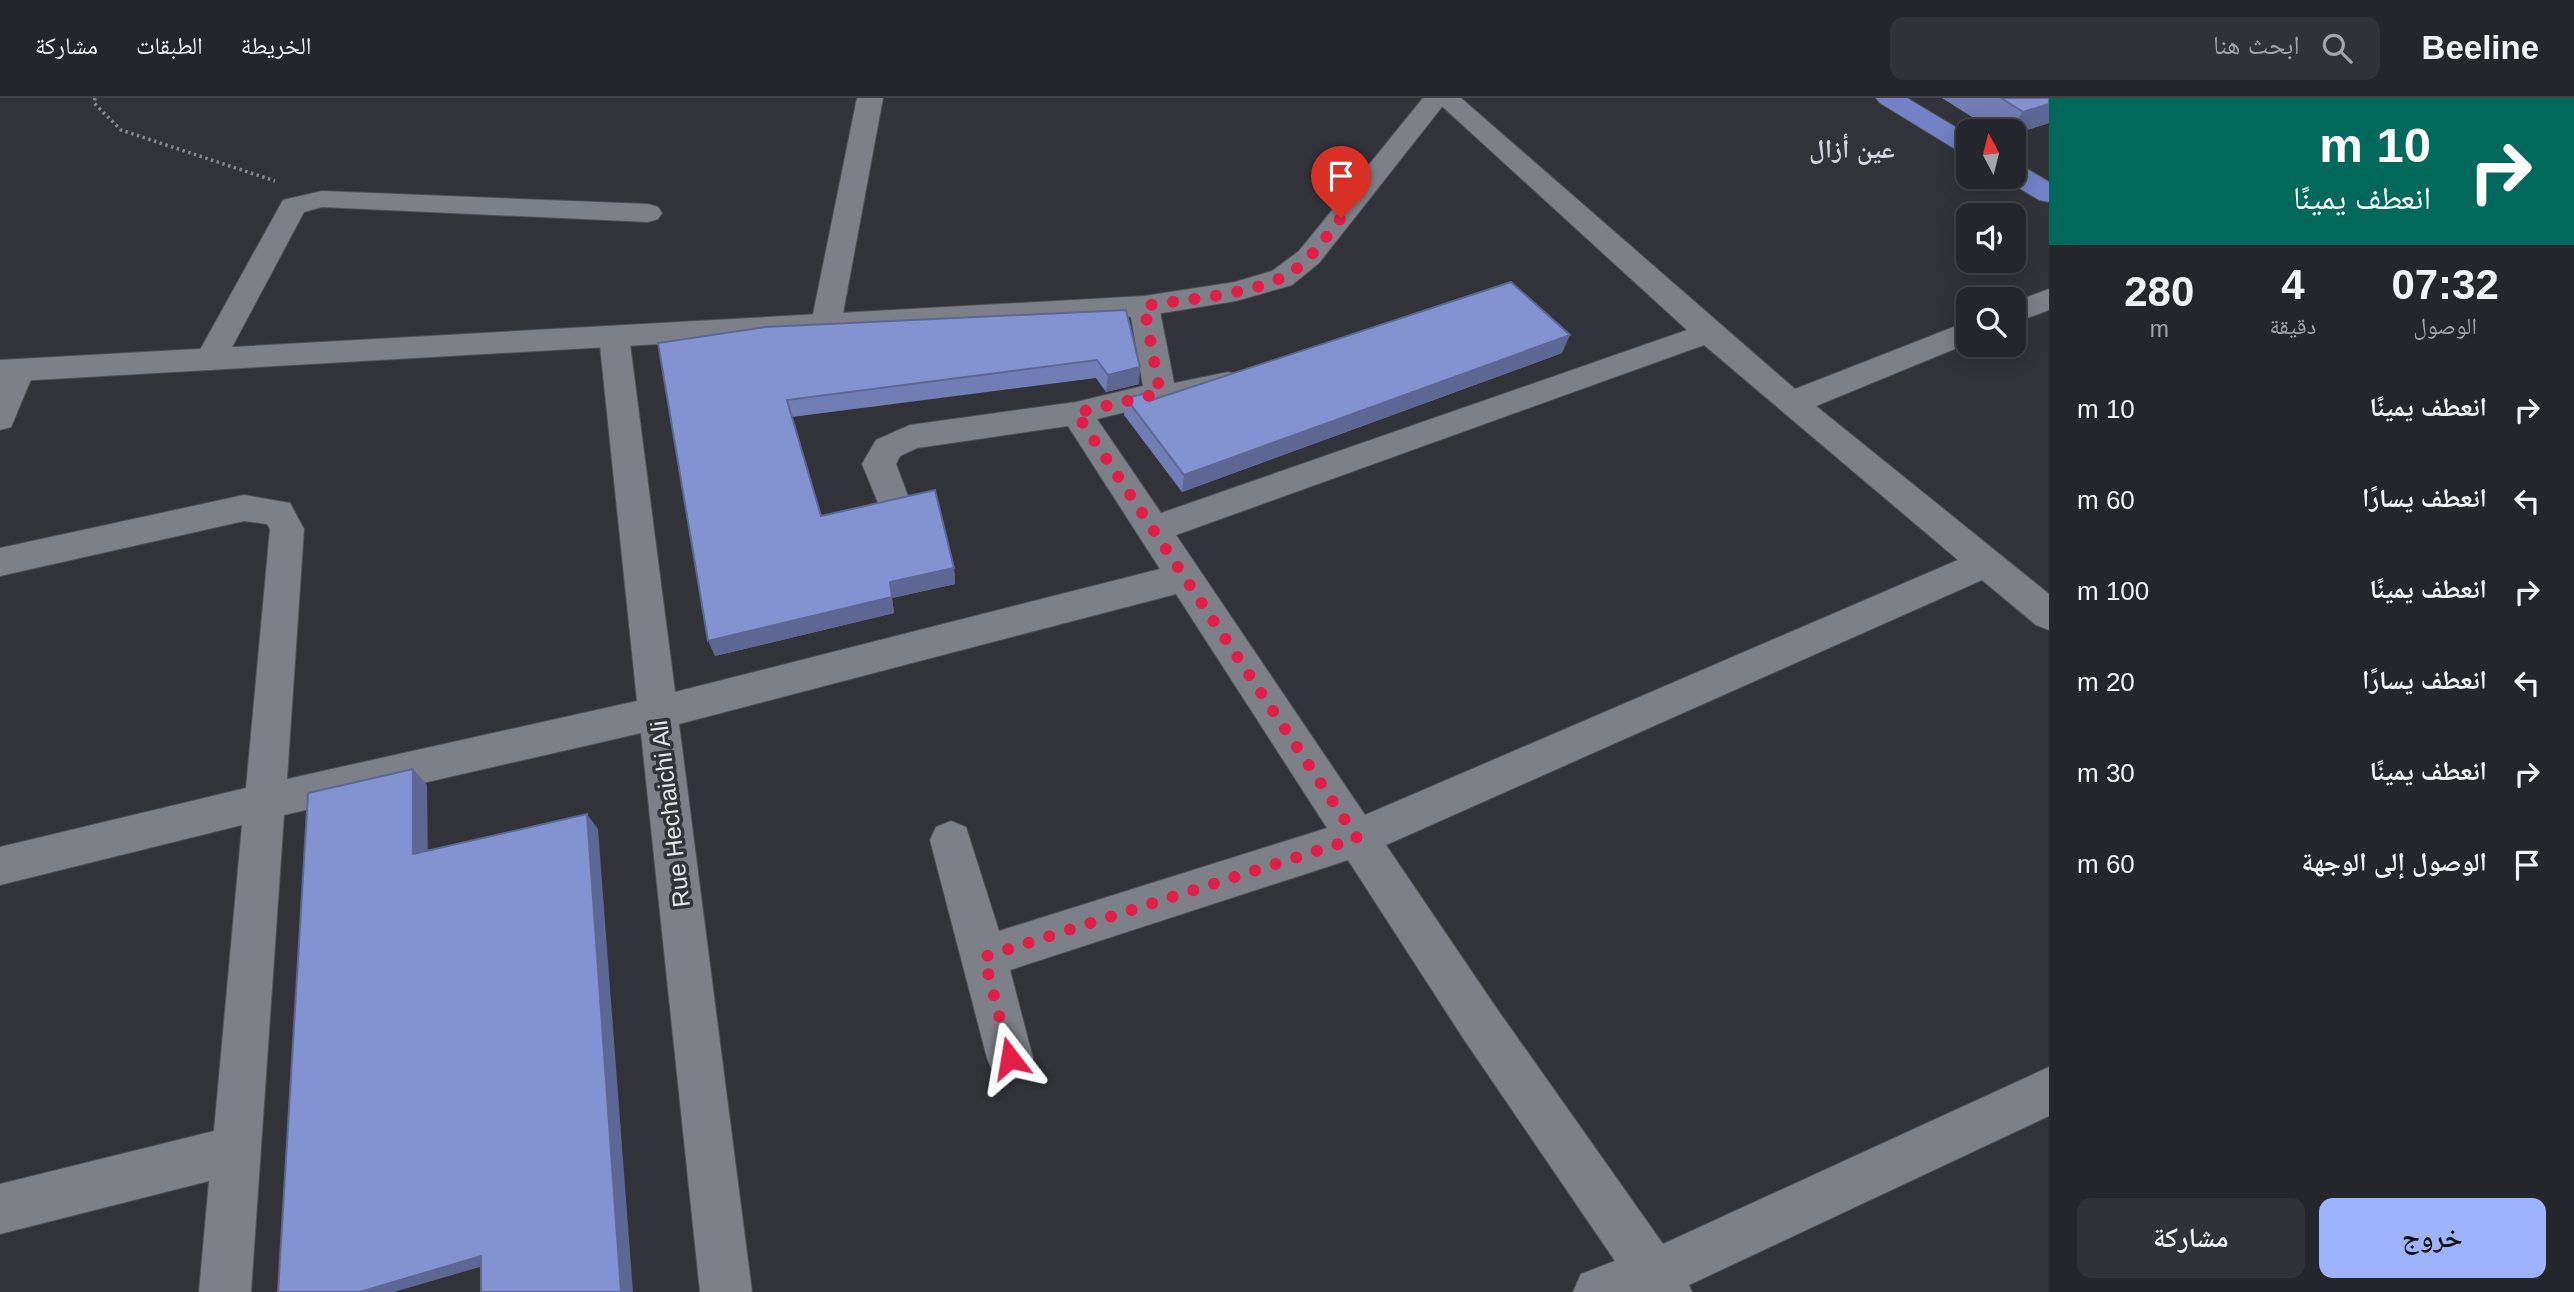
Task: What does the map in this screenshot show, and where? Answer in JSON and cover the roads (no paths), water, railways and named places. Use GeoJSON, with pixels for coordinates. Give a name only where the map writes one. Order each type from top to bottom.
{"type":"FeatureCollection","features":[{"type":"Feature","properties":{"kind":"main road"},"geometry":{"type":"LineString","coordinates":[[1889,98],[1956,138]]}},
{"type":"Feature","properties":{"kind":"main road"},"geometry":{"type":"LineString","coordinates":[[2026,180],[2049,194]]}},
{"type":"Feature","properties":{"kind":"street"},"geometry":{"type":"LineString","coordinates":[[826,324],[870,98]]}},
{"type":"Feature","properties":{"kind":"street"},"geometry":{"type":"LineString","coordinates":[[0,419],[9,371],[1144,306],[1236,291],[1282,278],[1309,257],[1436,98]]}},
{"type":"Feature","properties":{"kind":"street"},"geometry":{"type":"LineString","coordinates":[[1446,98],[1708,333],[1791,403],[1986,563],[2035,584],[2049,615]]}},
{"type":"Feature","properties":{"kind":"street"},"geometry":{"type":"LineString","coordinates":[[211,359],[293,206],[334,200],[648,213]]}},
{"type":"Feature","properties":{"kind":"street"},"geometry":{"type":"LineString","coordinates":[[2026,308],[2049,299]]}},
{"type":"Feature","properties":{"kind":"street"},"geometry":{"type":"LineString","coordinates":[[891,496],[879,464],[888,448],[910,437],[1076,413],[1160,393],[1144,306]]}},
{"type":"Feature","properties":{"kind":"street"},"geometry":{"type":"LineString","coordinates":[[1154,529],[1708,333]]}},
{"type":"Feature","properties":{"kind":"street"},"geometry":{"type":"LineString","coordinates":[[1791,403],[1956,336]]}},
{"type":"Feature","properties":{"kind":"street","name":"Rue Hechaichi Ali"},"geometry":{"type":"LineString","coordinates":[[614,337],[726,1292]]}},
{"type":"Feature","properties":{"kind":"street"},"geometry":{"type":"LineString","coordinates":[[1076,413],[1479,1022],[1660,1283]]}},
{"type":"Feature","properties":{"kind":"street"},"geometry":{"type":"LineString","coordinates":[[0,562],[244,508],[278,512],[286,529],[225,1292]]}},
{"type":"Feature","properties":{"kind":"street"},"geometry":{"type":"LineString","coordinates":[[984,957],[1357,838],[1986,563]]}},
{"type":"Feature","properties":{"kind":"street"},"geometry":{"type":"LineString","coordinates":[[0,866],[264,802],[658,713],[1186,577]]}},
{"type":"Feature","properties":{"kind":"street"},"geometry":{"type":"LineString","coordinates":[[951,840],[1010,1058]]}},
{"type":"Feature","properties":{"kind":"street"},"geometry":{"type":"LineString","coordinates":[[1599,1292],[1660,1283],[2049,1091]]}},
{"type":"Feature","properties":{"kind":"street"},"geometry":{"type":"LineString","coordinates":[[0,1209],[236,1150]]}},
{"type":"Feature","properties":{"kind":"lane"},"geometry":{"type":"LineString","coordinates":[[1160,393],[1246,375]]}},
{"type":"Feature","properties":{"kind":"district","name":"عين أزال"},"geometry":{"type":"Point","coordinates":[1852,149]}}]}
